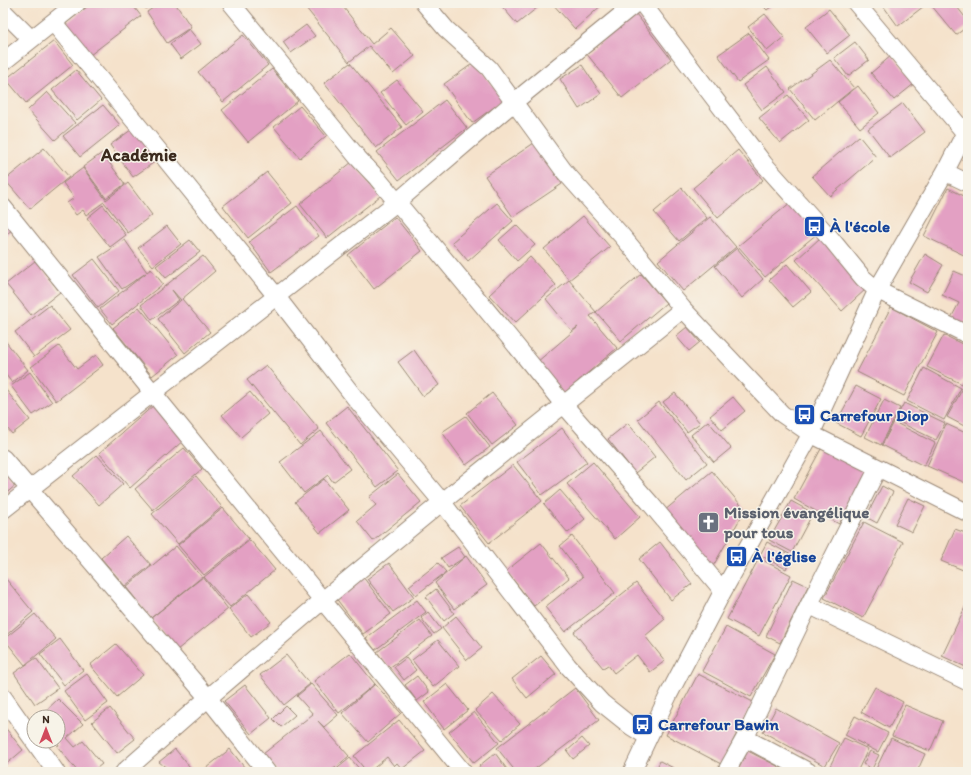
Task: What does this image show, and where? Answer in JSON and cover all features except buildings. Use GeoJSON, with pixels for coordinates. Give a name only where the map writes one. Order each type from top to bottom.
{"type":"FeatureCollection","features":[{"type":"Feature","properties":{"kind":"street"},"geometry":{"type":"LineString","coordinates":[[3,62],[77,3]]}},
{"type":"Feature","properties":{"kind":"street"},"geometry":{"type":"LineString","coordinates":[[231,3],[564,405],[650,503],[723,591]]}},
{"type":"Feature","properties":{"kind":"street"},"geometry":{"type":"LineString","coordinates":[[424,3],[446,29],[489,68],[564,171],[684,308],[782,414],[811,434],[968,513]]}},
{"type":"Feature","properties":{"kind":"street"},"geometry":{"type":"LineString","coordinates":[[3,510],[396,202],[514,102],[636,3]]}},
{"type":"Feature","properties":{"kind":"street"},"geometry":{"type":"LineString","coordinates":[[642,3],[764,164],[832,240],[863,278],[877,290],[968,335]]}},
{"type":"Feature","properties":{"kind":"street"},"geometry":{"type":"LineString","coordinates":[[632,772],[648,737],[723,591],[811,434],[877,290],[945,172],[966,130],[856,3]]}},
{"type":"Feature","properties":{"kind":"street"},"geometry":{"type":"LineString","coordinates":[[3,11],[32,39]]}},
{"type":"Feature","properties":{"kind":"street"},"geometry":{"type":"LineString","coordinates":[[53,22],[276,296],[355,398],[442,502],[568,666],[602,703],[632,727],[648,737]]}},
{"type":"Feature","properties":{"kind":"street"},"geometry":{"type":"LineString","coordinates":[[945,172],[968,184]]}},
{"type":"Feature","properties":{"kind":"street"},"geometry":{"type":"LineString","coordinates":[[3,207],[322,601],[463,772]]}},
{"type":"Feature","properties":{"kind":"street"},"geometry":{"type":"LineString","coordinates":[[124,772],[322,601],[442,502],[684,308]]}},
{"type":"Feature","properties":{"kind":"street"},"geometry":{"type":"LineString","coordinates":[[3,458],[208,698],[267,772]]}},
{"type":"Feature","properties":{"kind":"street"},"geometry":{"type":"LineString","coordinates":[[726,772],[745,738],[808,606],[878,468]]}},
{"type":"Feature","properties":{"kind":"street"},"geometry":{"type":"LineString","coordinates":[[808,606],[968,682]]}},
{"type":"Feature","properties":{"kind":"street"},"geometry":{"type":"LineString","coordinates":[[3,697],[26,730]]}},
{"type":"Feature","properties":{"kind":"street"},"geometry":{"type":"LineString","coordinates":[[745,738],[809,772]]}},
{"type":"Feature","properties":{"kind":"street"},"geometry":{"type":"LineString","coordinates":[[40,749],[56,772]]}},
{"type":"Feature","properties":{"kind":"place","name":"À l'école"},"geometry":{"type":"Point","coordinates":[814,226]}},
{"type":"Feature","properties":{"kind":"place","name":"Carrefour Diop"},"geometry":{"type":"Point","coordinates":[804,415]}},
{"type":"Feature","properties":{"kind":"place","name":"Mission évangélique pour tous"},"geometry":{"type":"Point","coordinates":[709,522]}},
{"type":"Feature","properties":{"kind":"place","name":"À l'église"},"geometry":{"type":"Point","coordinates":[737,556]}},
{"type":"Feature","properties":{"kind":"place","name":"Carrefour Bawin"},"geometry":{"type":"Point","coordinates":[642,724]}},
{"type":"Feature","properties":{"kind":"district","name":"Académie"},"geometry":{"type":"Point","coordinates":[139,155]}}]}
